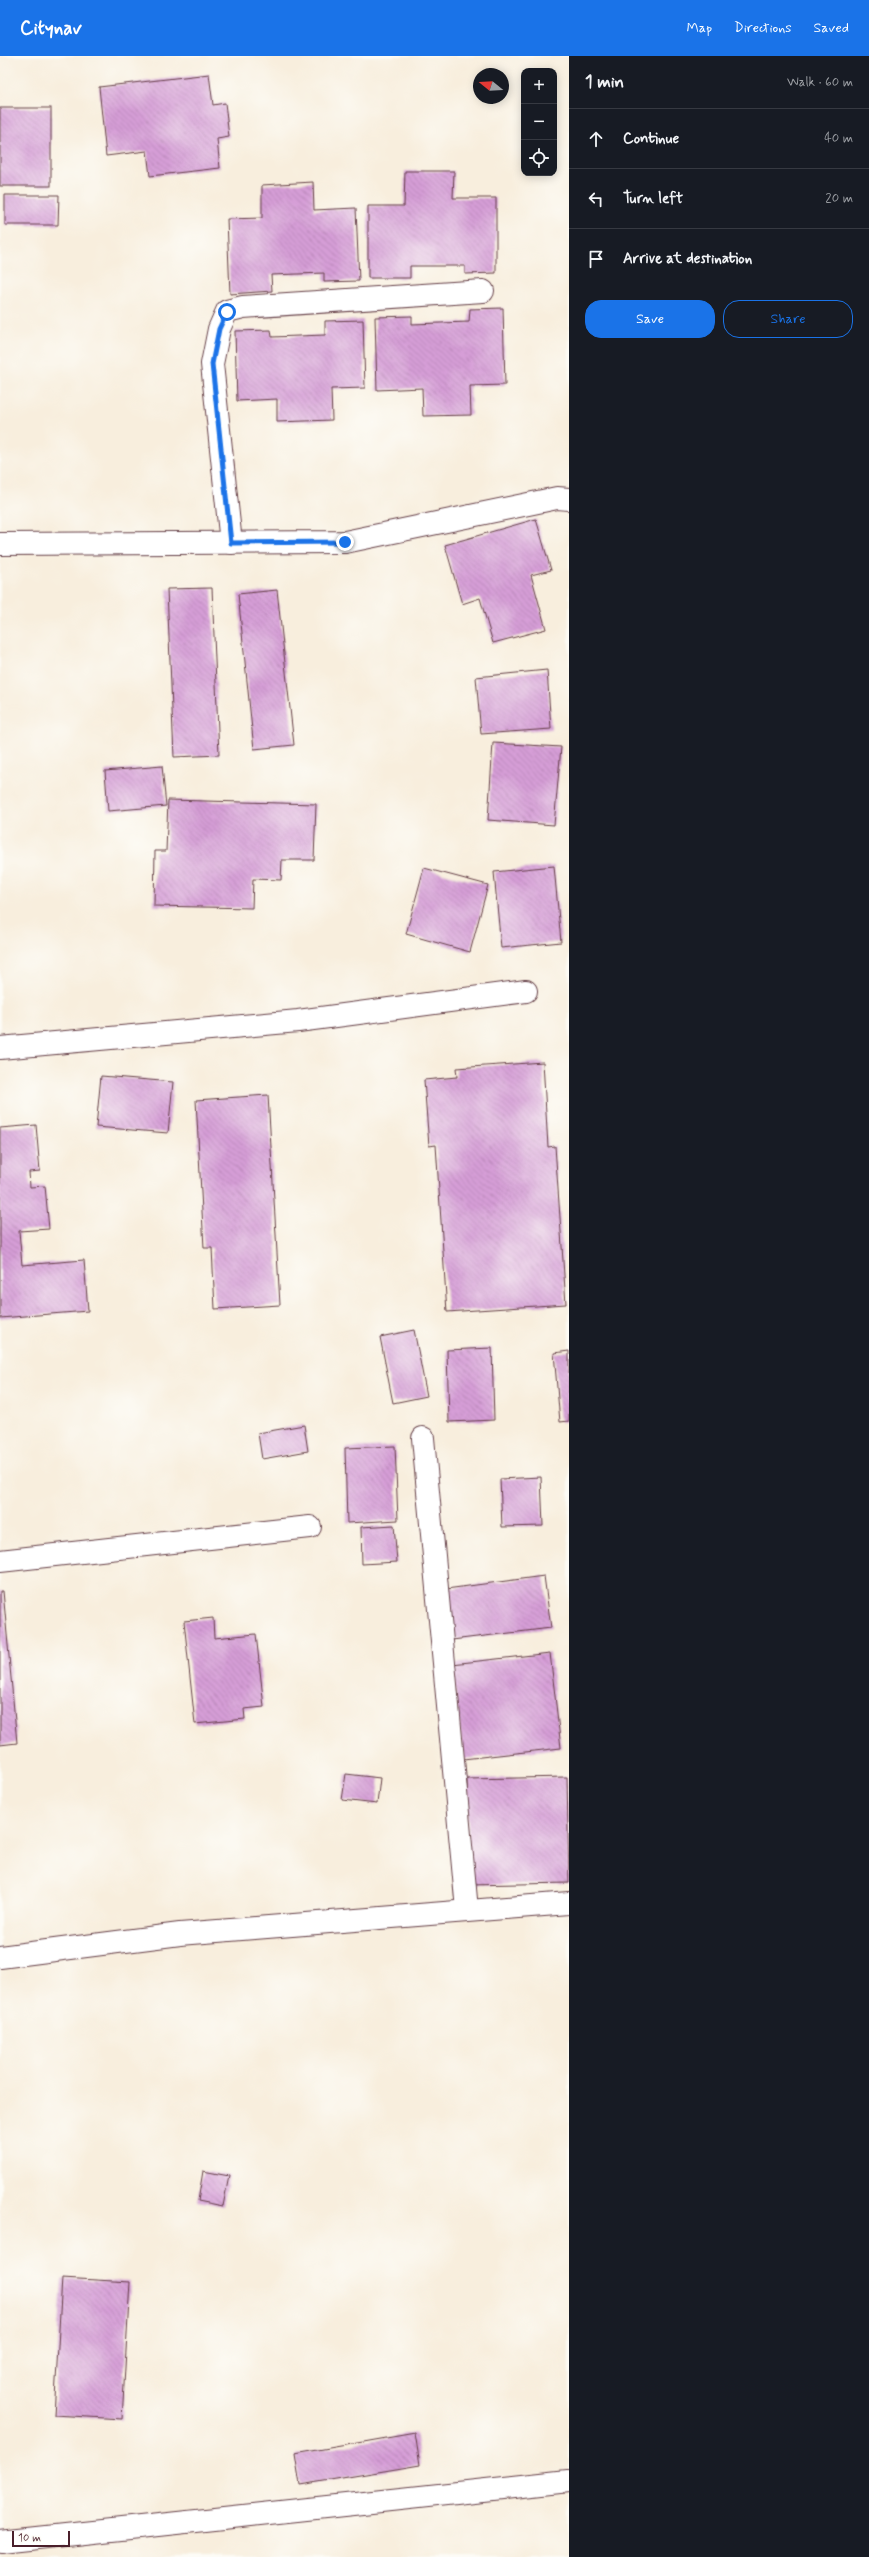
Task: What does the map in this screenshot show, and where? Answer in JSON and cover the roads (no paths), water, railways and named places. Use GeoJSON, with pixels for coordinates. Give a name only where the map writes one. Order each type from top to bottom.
{"type":"FeatureCollection","features":[{"type":"Feature","properties":{"kind":"street"},"geometry":{"type":"LineString","coordinates":[[231,543],[212,364],[219,329],[227,312],[243,307],[483,292]]}},
{"type":"Feature","properties":{"kind":"street"},"geometry":{"type":"LineString","coordinates":[[0,544],[345,542],[557,498],[569,499]]}},
{"type":"Feature","properties":{"kind":"street"},"geometry":{"type":"LineString","coordinates":[[0,1048],[298,1021],[526,991]]}},
{"type":"Feature","properties":{"kind":"street"},"geometry":{"type":"LineString","coordinates":[[423,1438],[467,1910]]}},
{"type":"Feature","properties":{"kind":"street"},"geometry":{"type":"LineString","coordinates":[[0,1561],[310,1527]]}},
{"type":"Feature","properties":{"kind":"street"},"geometry":{"type":"LineString","coordinates":[[0,1957],[180,1934],[569,1903]]}},
{"type":"Feature","properties":{"kind":"street"},"geometry":{"type":"LineString","coordinates":[[0,2542],[569,2481]]}}]}
